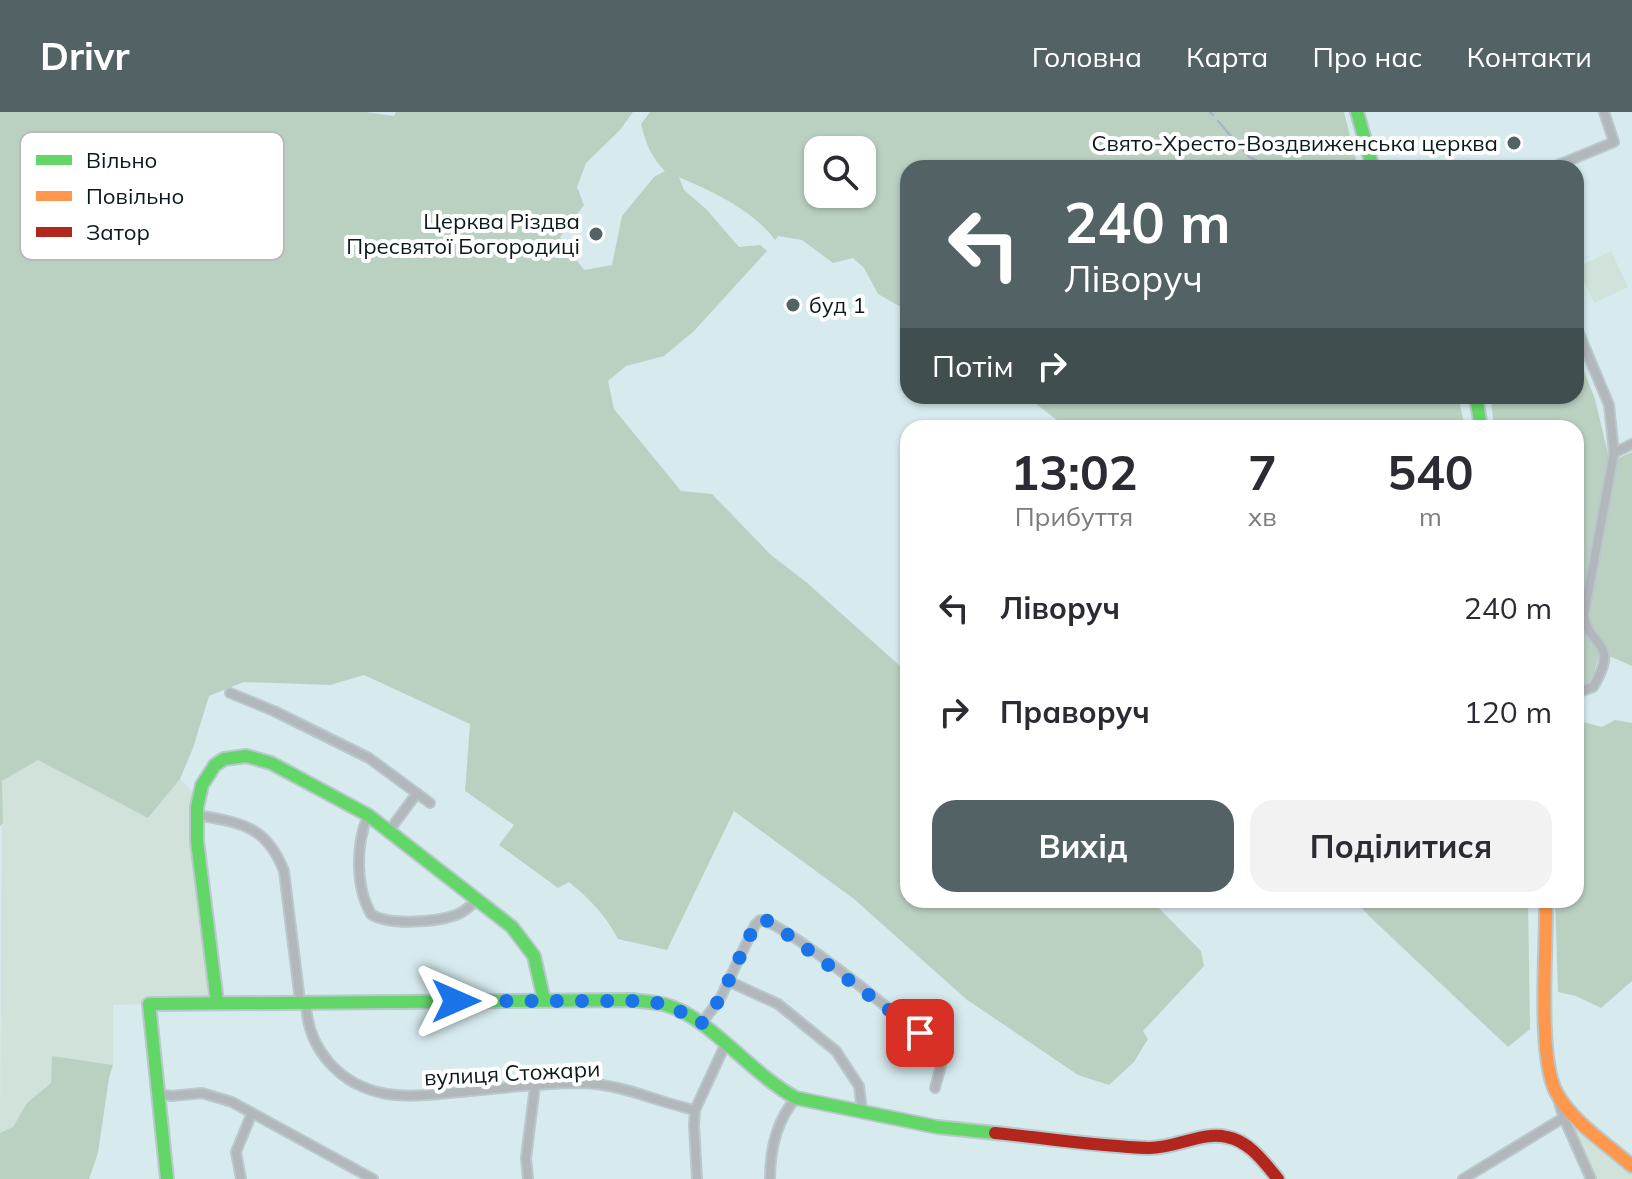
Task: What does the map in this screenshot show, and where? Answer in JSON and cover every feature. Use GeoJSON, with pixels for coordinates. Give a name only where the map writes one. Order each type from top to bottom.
{"type":"FeatureCollection","features":[{"type":"Feature","properties":{"kind":"street"},"geometry":{"type":"LineString","coordinates":[[1357,112],[1371,160]]}},
{"type":"Feature","properties":{"kind":"street"},"geometry":{"type":"LineString","coordinates":[[1570,160],[1614,142],[1604,112]]}},
{"type":"Feature","properties":{"kind":"street"},"geometry":{"type":"LineString","coordinates":[[1584,345],[1609,405],[1614,453],[1584,615],[1587,626],[1604,650],[1604,659],[1593,687],[1584,690]]}},
{"type":"Feature","properties":{"kind":"street"},"geometry":{"type":"LineString","coordinates":[[1614,453],[1632,444]]}},
{"type":"Feature","properties":{"kind":"street"},"geometry":{"type":"LineString","coordinates":[[230,693],[369,758],[430,803]]}},
{"type":"Feature","properties":{"kind":"street"},"geometry":{"type":"LineString","coordinates":[[217,1002],[205,910],[198,798],[210,770],[227,756],[239,753],[255,755],[368,815],[512,927],[534,956],[544,1000]]}},
{"type":"Feature","properties":{"kind":"street"},"geometry":{"type":"LineString","coordinates":[[389,831],[417,793]]}},
{"type":"Feature","properties":{"kind":"street","name":"вулиця Стожари"},"geometry":{"type":"LineString","coordinates":[[197,815],[246,825],[269,842],[279,857],[284,871],[309,1030],[320,1054],[341,1074],[370,1090],[389,1095],[419,1096],[584,1083],[612,1087],[695,1110]]}},
{"type":"Feature","properties":{"kind":"street"},"geometry":{"type":"LineString","coordinates":[[368,815],[360,835],[358,853],[371,914],[385,921],[454,915],[469,908],[477,899]]}},
{"type":"Feature","properties":{"kind":"street"},"geometry":{"type":"LineString","coordinates":[[1546,908],[1548,1054],[1556,1092],[1568,1114],[1591,1179]]}},
{"type":"Feature","properties":{"kind":"street"},"geometry":{"type":"LineString","coordinates":[[701,1024],[720,999],[755,925],[760,920],[769,921],[936,1047],[941,1065],[935,1088]]}},
{"type":"Feature","properties":{"kind":"street"},"geometry":{"type":"LineString","coordinates":[[728,981],[778,1004],[836,1051],[859,1086],[862,1111]]}},
{"type":"Feature","properties":{"kind":"street"},"geometry":{"type":"LineString","coordinates":[[167,1179],[149,1004],[544,1000],[649,1001],[671,1006],[726,1043],[775,1087],[796,1098],[937,1127],[1148,1148],[1173,1147],[1217,1134],[1229,1135],[1244,1144],[1278,1179]]}},
{"type":"Feature","properties":{"kind":"street"},"geometry":{"type":"LineString","coordinates":[[697,1179],[695,1110],[726,1043]]}},
{"type":"Feature","properties":{"kind":"street"},"geometry":{"type":"LineString","coordinates":[[528,1179],[526,1158],[535,1086]]}},
{"type":"Feature","properties":{"kind":"street"},"geometry":{"type":"LineString","coordinates":[[157,1094],[202,1093],[232,1102],[373,1179]]}},
{"type":"Feature","properties":{"kind":"street"},"geometry":{"type":"LineString","coordinates":[[770,1179],[771,1154],[777,1130],[796,1098]]}},
{"type":"Feature","properties":{"kind":"street"},"geometry":{"type":"LineString","coordinates":[[241,1179],[236,1152],[252,1113]]}},
{"type":"Feature","properties":{"kind":"street"},"geometry":{"type":"LineString","coordinates":[[1568,1114],[1632,1166]]}},
{"type":"Feature","properties":{"kind":"street"},"geometry":{"type":"LineString","coordinates":[[1463,1179],[1568,1114]]}},
{"type":"Feature","properties":{"kind":"green space"},"geometry":{"type":"Polygon","coordinates":[[[0,112],[366,112],[394,116],[396,112],[633,112],[620,130],[586,163],[577,187],[584,205],[560,237],[584,270],[612,265],[622,216],[654,177],[665,171],[650,150],[641,124],[650,112],[1344,112],[1356,160],[900,160],[900,306],[878,294],[864,268],[853,258],[833,263],[802,240],[778,236],[775,240],[744,211],[679,177],[684,190],[706,209],[739,247],[760,245],[767,251],[694,331],[664,356],[626,366],[608,381],[614,409],[681,491],[712,494],[771,555],[900,666],[900,908],[1159,908],[1201,951],[1204,966],[1143,1031],[1148,1039],[1134,1062],[1109,1085],[1078,1075],[966,999],[854,899],[734,811],[667,950],[618,939],[597,908],[569,882],[558,888],[499,845],[514,825],[465,791],[470,724],[364,675],[330,685],[244,682],[209,696],[180,779],[148,818],[38,760],[2,781],[3,823],[0,826],[0,112]]]}},
{"type":"Feature","properties":{"kind":"green space"},"geometry":{"type":"Polygon","coordinates":[[[1611,251],[1628,287],[1594,303],[1584,280],[1584,264],[1611,251]]]}},
{"type":"Feature","properties":{"kind":"green space"},"geometry":{"type":"Polygon","coordinates":[[[1584,371],[1595,399],[1610,462],[1632,452],[1632,666],[1600,652],[1594,673],[1584,685],[1584,420],[1493,420],[1491,404],[1584,404],[1584,371]]]}},
{"type":"Feature","properties":{"kind":"green space"},"geometry":{"type":"Polygon","coordinates":[[[1036,404],[1460,404],[1463,420],[1057,420],[1036,404]]]}},
{"type":"Feature","properties":{"kind":"green space"},"geometry":{"type":"Polygon","coordinates":[[[1615,720],[1632,723],[1632,981],[1601,1008],[1576,996],[1558,992],[1555,908],[1584,908],[1584,722],[1602,727],[1615,720]]]}},
{"type":"Feature","properties":{"kind":"green space"},"geometry":{"type":"Polygon","coordinates":[[[38,760],[148,818],[180,779],[198,798],[217,1002],[113,1005],[113,1065],[52,1056],[51,1083],[27,1103],[13,1127],[0,1133],[2,781],[38,760]]]}},
{"type":"Feature","properties":{"kind":"green space"},"geometry":{"type":"Polygon","coordinates":[[[1362,908],[1528,908],[1530,1029],[1508,1047],[1362,908]]]}},
{"type":"Feature","properties":{"kind":"green space"},"geometry":{"type":"Polygon","coordinates":[[[52,1056],[113,1065],[98,1153],[89,1179],[0,1179],[0,1133],[13,1127],[27,1103],[51,1083],[52,1056]]]}},
{"type":"Feature","properties":{"kind":"green space"},"geometry":{"type":"Polygon","coordinates":[[[1581,1119],[1632,1166],[1632,1179],[1591,1179],[1567,1126],[1581,1119]]]}},
{"type":"Feature","properties":{"kind":"waterway"},"geometry":{"type":"LineString","coordinates":[[1210,112],[1213,115]]}},
{"type":"Feature","properties":{"kind":"waterway"},"geometry":{"type":"LineString","coordinates":[[1218,121],[1249,157],[1256,160]]}},
{"type":"Feature","properties":{"kind":"traffic: fast"},"geometry":{"type":"LineString","coordinates":[[1357,112],[1371,160]]}},
{"type":"Feature","properties":{"kind":"traffic: fast"},"geometry":{"type":"LineString","coordinates":[[1477,404],[1480,420]]}},
{"type":"Feature","properties":{"kind":"traffic: fast"},"geometry":{"type":"LineString","coordinates":[[217,1002],[197,841],[197,807],[202,785],[215,765],[224,759],[246,756],[271,763],[368,815],[512,927],[534,956],[544,1000]]}},
{"type":"Feature","properties":{"kind":"traffic: fast"},"geometry":{"type":"LineString","coordinates":[[167,1179],[149,1004],[632,1000],[656,1003],[684,1012],[700,1022],[764,1076],[796,1098],[937,1127],[995,1133]]}},
{"type":"Feature","properties":{"kind":"traffic: slow"},"geometry":{"type":"LineString","coordinates":[[1546,908],[1544,999],[1550,1075],[1556,1092],[1571,1113],[1632,1166]]}},
{"type":"Feature","properties":{"kind":"traffic: jam"},"geometry":{"type":"LineString","coordinates":[[995,1133],[1148,1148],[1207,1136],[1227,1137],[1249,1148],[1278,1179]]}},
{"type":"Feature","properties":{"kind":"place","name":"Свято-Хресто-Воздвиженська церква"},"geometry":{"type":"Point","coordinates":[1514,143]}},
{"type":"Feature","properties":{"kind":"place","name":"Церква Різдва Пресвятої Богородиці"},"geometry":{"type":"Point","coordinates":[596,234]}},
{"type":"Feature","properties":{"kind":"place","name":"буд 1"},"geometry":{"type":"Point","coordinates":[793,305]}},
{"type":"Feature","properties":{"kind":"route"},"geometry":{"type":"LineString","coordinates":[[456,1001],[649,1001],[671,1006],[701,1024],[720,999],[760,920],[769,921],[810,949],[920,1033]]}}]}
